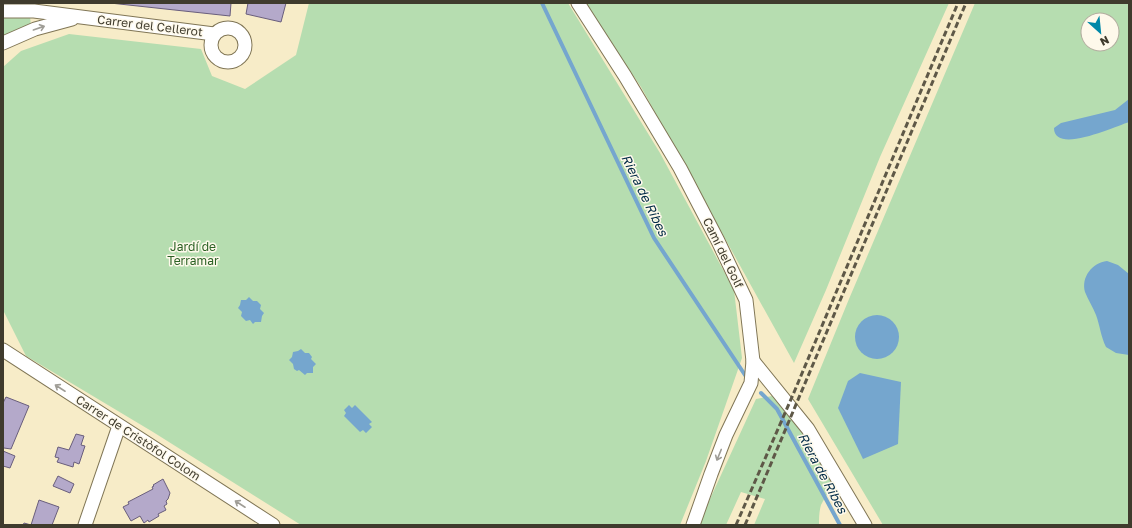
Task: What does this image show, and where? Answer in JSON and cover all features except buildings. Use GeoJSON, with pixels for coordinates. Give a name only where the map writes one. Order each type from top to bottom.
{"type":"FeatureCollection","features":[{"type":"Feature","properties":{"kind":"street","name":"Camí del Golf"},"geometry":{"type":"LineString","coordinates":[[578,3],[625,76],[676,162],[718,242],[746,300],[753,362],[751,383],[726,435],[693,525]]}},
{"type":"Feature","properties":{"kind":"street","name":"Carrer del Cellerot"},"geometry":{"type":"LineString","coordinates":[[3,11],[34,11],[214,34]]}},
{"type":"Feature","properties":{"kind":"street","name":"Carrer del Cellerot"},"geometry":{"type":"LineString","coordinates":[[3,42],[35,29],[58,22],[86,17]]}},
{"type":"Feature","properties":{"kind":"street","name":"Carrer de Cristòfol Colom"},"geometry":{"type":"LineString","coordinates":[[3,350],[273,525]]}},
{"type":"Feature","properties":{"kind":"street"},"geometry":{"type":"LineString","coordinates":[[753,362],[808,429],[865,525]]}},
{"type":"Feature","properties":{"kind":"street"},"geometry":{"type":"LineString","coordinates":[[85,525],[119,426]]}},
{"type":"Feature","properties":{"kind":"green space","name":"Jardí de Terramar"},"geometry":{"type":"Polygon","coordinates":[[[309,3],[568,3],[660,153],[734,290],[742,358],[706,461],[680,525],[301,525],[153,432],[26,356],[3,310],[3,67],[21,51],[69,34],[201,49],[212,76],[245,89],[296,55],[309,3]]]}},
{"type":"Feature","properties":{"kind":"green space"},"geometry":{"type":"Polygon","coordinates":[[[584,3],[949,3],[880,157],[826,290],[794,363],[641,87],[584,3]]]}},
{"type":"Feature","properties":{"kind":"green space"},"geometry":{"type":"Polygon","coordinates":[[[975,3],[1129,3],[1129,525],[883,525],[808,399],[975,3]]]}},
{"type":"Feature","properties":{"kind":"green space"},"geometry":{"type":"Polygon","coordinates":[[[3,13],[30,16],[31,26],[3,40],[3,13]]]}},
{"type":"Feature","properties":{"kind":"green space"},"geometry":{"type":"Polygon","coordinates":[[[772,396],[789,408],[830,477],[830,489],[820,508],[819,525],[754,525],[765,499],[741,492],[726,525],[698,525],[756,399],[772,396]]]}},
{"type":"Feature","properties":{"kind":"water"},"geometry":{"type":"Polygon","coordinates":[[[1129,99],[1129,122],[1087,137],[1064,139],[1057,136],[1054,128],[1061,123],[1115,110],[1129,99]]]}},
{"type":"Feature","properties":{"kind":"water"},"geometry":{"type":"Polygon","coordinates":[[[1107,261],[1118,265],[1129,274],[1129,355],[1116,353],[1106,347],[1096,315],[1085,292],[1084,286],[1086,276],[1092,268],[1102,262],[1107,261]]]}},
{"type":"Feature","properties":{"kind":"water"},"geometry":{"type":"Polygon","coordinates":[[[249,297],[261,305],[260,309],[264,313],[261,322],[255,322],[253,324],[250,320],[246,321],[241,316],[242,312],[238,308],[241,300],[246,300],[249,297]]]}},
{"type":"Feature","properties":{"kind":"water"},"geometry":{"type":"Polygon","coordinates":[[[873,315],[881,315],[893,321],[899,333],[899,341],[893,353],[881,359],[873,359],[861,353],[855,341],[855,333],[861,321],[873,315]]]}},
{"type":"Feature","properties":{"kind":"water"},"geometry":{"type":"Polygon","coordinates":[[[301,349],[305,353],[309,353],[312,357],[311,359],[316,364],[313,367],[313,373],[307,373],[305,375],[299,370],[297,371],[294,369],[293,364],[289,360],[292,357],[293,352],[301,349]]]}},
{"type":"Feature","properties":{"kind":"water"},"geometry":{"type":"Polygon","coordinates":[[[860,373],[901,382],[898,444],[863,459],[838,408],[848,381],[860,373]]]}},
{"type":"Feature","properties":{"kind":"water"},"geometry":{"type":"Polygon","coordinates":[[[349,405],[352,408],[355,405],[372,422],[369,424],[372,427],[366,433],[363,430],[360,432],[344,416],[346,413],[344,410],[349,405]]]}},
{"type":"Feature","properties":{"kind":"waterway","name":"Riera de Ribes"},"geometry":{"type":"LineString","coordinates":[[542,3],[654,238],[747,378]]}},
{"type":"Feature","properties":{"kind":"waterway","name":"Riera de Ribes"},"geometry":{"type":"LineString","coordinates":[[761,393],[777,409],[840,525]]}},
{"type":"Feature","properties":{"kind":"railway"},"geometry":{"type":"LineString","coordinates":[[736,525],[795,390],[958,3]]}},
{"type":"Feature","properties":{"kind":"railway"},"geometry":{"type":"LineString","coordinates":[[745,525],[966,3]]}}]}
